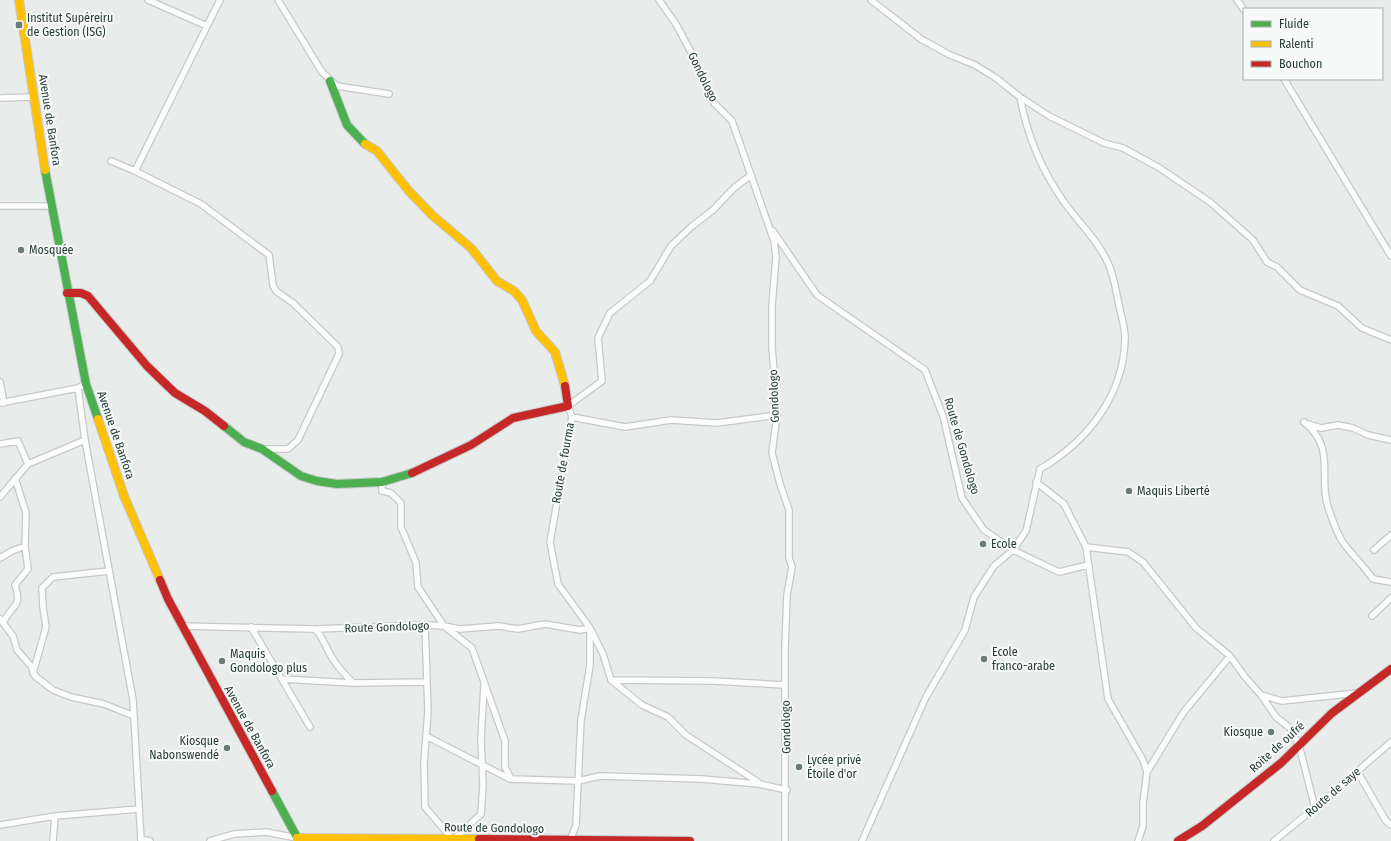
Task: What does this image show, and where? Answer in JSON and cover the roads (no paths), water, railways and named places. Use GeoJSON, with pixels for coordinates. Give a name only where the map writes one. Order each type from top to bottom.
{"type":"FeatureCollection","features":[{"type":"Feature","properties":{"kind":"street","name":"Avenue de Banfora"},"geometry":{"type":"LineString","coordinates":[[19,0],[51,206],[86,384],[124,496],[181,626],[298,839]]}},
{"type":"Feature","properties":{"kind":"street"},"geometry":{"type":"LineString","coordinates":[[148,0],[207,26]]}},
{"type":"Feature","properties":{"kind":"street"},"geometry":{"type":"LineString","coordinates":[[135,171],[220,0]]}},
{"type":"Feature","properties":{"kind":"street"},"geometry":{"type":"LineString","coordinates":[[278,0],[322,72],[330,81],[337,86],[389,94]]}},
{"type":"Feature","properties":{"kind":"street","name":"Gondologo"},"geometry":{"type":"LineString","coordinates":[[658,0],[676,24],[690,50],[714,103],[732,120],[769,224],[776,256],[772,306],[772,341],[775,382],[774,401],[777,415],[772,453],[789,510],[789,558],[792,567],[786,594],[786,841]]}},
{"type":"Feature","properties":{"kind":"street"},"geometry":{"type":"LineString","coordinates":[[872,0],[921,39],[950,56],[975,65],[1006,84],[1020,97],[1049,116],[1104,143],[1123,148],[1158,167],[1210,202],[1253,240],[1267,262],[1277,267],[1300,290],[1338,306],[1362,328],[1391,340]]}},
{"type":"Feature","properties":{"kind":"street"},"geometry":{"type":"LineString","coordinates":[[1237,0],[1243,9]]}},
{"type":"Feature","properties":{"kind":"street"},"geometry":{"type":"LineString","coordinates":[[1285,80],[1391,256]]}},
{"type":"Feature","properties":{"kind":"street"},"geometry":{"type":"LineString","coordinates":[[67,293],[81,293],[88,296],[147,366],[175,393],[205,411],[244,442],[262,449],[301,476],[317,481],[337,484],[382,482],[421,470],[471,445],[513,418],[568,406],[564,377],[555,352],[536,330],[522,300],[514,291],[497,281],[471,248],[432,215],[408,190],[377,151],[361,142],[347,125],[330,81]]}},
{"type":"Feature","properties":{"kind":"street"},"geometry":{"type":"LineString","coordinates":[[0,98],[34,97]]}},
{"type":"Feature","properties":{"kind":"street"},"geometry":{"type":"LineString","coordinates":[[862,841],[926,697],[965,630],[974,597],[994,566],[1013,550],[1026,531],[1040,469],[1072,448],[1101,414],[1118,381],[1125,337],[1117,294],[1108,261],[1093,238],[1064,202],[1046,172],[1030,138],[1020,97]]}},
{"type":"Feature","properties":{"kind":"street"},"geometry":{"type":"LineString","coordinates":[[111,161],[135,171],[201,204],[269,254],[273,286],[293,303],[338,348],[339,354],[298,440],[288,450],[262,449]]}},
{"type":"Feature","properties":{"kind":"street","name":"Route de fourma"},"geometry":{"type":"LineString","coordinates":[[611,680],[603,654],[590,628],[558,584],[550,542],[572,417],[568,406],[602,381],[598,338],[610,313],[650,281],[671,246],[691,227],[713,210],[734,188],[751,175]]}},
{"type":"Feature","properties":{"kind":"street"},"geometry":{"type":"LineString","coordinates":[[0,206],[51,206]]}},
{"type":"Feature","properties":{"kind":"street","name":"Route de Gondologo"},"geometry":{"type":"LineString","coordinates":[[769,224],[817,295],[924,370],[943,416],[962,498],[984,530],[1013,550],[1059,572],[1088,565]]}},
{"type":"Feature","properties":{"kind":"street"},"geometry":{"type":"LineString","coordinates":[[0,382],[2,403],[78,388],[86,384]]}},
{"type":"Feature","properties":{"kind":"street"},"geometry":{"type":"LineString","coordinates":[[78,388],[85,440],[133,700],[141,840],[150,841]]}},
{"type":"Feature","properties":{"kind":"street"},"geometry":{"type":"LineString","coordinates":[[572,417],[625,427],[670,420],[717,423],[777,415]]}},
{"type":"Feature","properties":{"kind":"street"},"geometry":{"type":"LineString","coordinates":[[1391,440],[1368,435],[1353,428],[1338,425],[1322,428],[1304,422],[1315,431],[1320,441],[1326,468],[1325,498],[1342,540],[1373,579],[1391,582]]}},
{"type":"Feature","properties":{"kind":"street"},"geometry":{"type":"LineString","coordinates":[[0,497],[28,464],[85,440]]}},
{"type":"Feature","properties":{"kind":"street"},"geometry":{"type":"LineString","coordinates":[[0,444],[18,441],[28,464]]}},
{"type":"Feature","properties":{"kind":"street"},"geometry":{"type":"LineString","coordinates":[[15,478],[26,513],[25,546],[28,569],[15,585],[19,596],[17,603],[2,621],[13,636],[17,650],[31,666],[35,676],[53,690],[71,697],[104,704],[134,716]]}},
{"type":"Feature","properties":{"kind":"street"},"geometry":{"type":"LineString","coordinates":[[382,482],[382,491],[391,493],[402,503],[401,527],[416,563],[418,587],[444,626],[472,648],[505,741],[505,766],[511,779]]}},
{"type":"Feature","properties":{"kind":"street"},"geometry":{"type":"LineString","coordinates":[[1036,482],[1064,504],[1086,547],[1108,699],[1143,760],[1147,772]]}},
{"type":"Feature","properties":{"kind":"street"},"geometry":{"type":"LineString","coordinates":[[1374,550],[1391,535]]}},
{"type":"Feature","properties":{"kind":"street"},"geometry":{"type":"LineString","coordinates":[[0,558],[25,546]]}},
{"type":"Feature","properties":{"kind":"street"},"geometry":{"type":"LineString","coordinates":[[1086,547],[1128,552],[1143,562],[1196,628],[1230,656],[1245,677],[1261,695],[1276,717],[1290,728],[1299,745],[1315,808]]}},
{"type":"Feature","properties":{"kind":"street"},"geometry":{"type":"LineString","coordinates":[[34,673],[39,649],[46,627],[42,607],[42,588],[53,577],[109,571]]}},
{"type":"Feature","properties":{"kind":"street"},"geometry":{"type":"LineString","coordinates":[[1372,616],[1391,598]]}},
{"type":"Feature","properties":{"kind":"street","name":"Route Gondologo"},"geometry":{"type":"LineString","coordinates":[[181,626],[314,629],[425,625],[460,629],[493,626],[518,629],[545,624],[580,630],[590,628]]}},
{"type":"Feature","properties":{"kind":"street"},"geometry":{"type":"LineString","coordinates":[[425,625],[428,711],[424,763],[425,807],[453,840],[481,814],[484,785],[481,740],[484,682]]}},
{"type":"Feature","properties":{"kind":"street"},"geometry":{"type":"LineString","coordinates":[[251,627],[310,727]]}},
{"type":"Feature","properties":{"kind":"street"},"geometry":{"type":"LineString","coordinates":[[570,841],[576,825],[581,720],[590,665],[590,628]]}},
{"type":"Feature","properties":{"kind":"street"},"geometry":{"type":"LineString","coordinates":[[314,629],[322,636],[331,656],[342,672],[353,683]]}},
{"type":"Feature","properties":{"kind":"street"},"geometry":{"type":"LineString","coordinates":[[1138,841],[1143,826],[1143,802],[1147,772],[1183,713],[1230,656]]}},
{"type":"Feature","properties":{"kind":"street","name":"Roite de oufré"},"geometry":{"type":"LineString","coordinates":[[1178,841],[1186,838],[1281,763],[1332,713],[1391,669]]}},
{"type":"Feature","properties":{"kind":"street"},"geometry":{"type":"LineString","coordinates":[[282,679],[353,683],[426,682]]}},
{"type":"Feature","properties":{"kind":"street"},"geometry":{"type":"LineString","coordinates":[[611,680],[714,680],[785,685]]}},
{"type":"Feature","properties":{"kind":"street"},"geometry":{"type":"LineString","coordinates":[[611,680],[642,705],[668,717],[686,735],[760,784]]}},
{"type":"Feature","properties":{"kind":"street"},"geometry":{"type":"LineString","coordinates":[[1261,695],[1282,701],[1361,692]]}},
{"type":"Feature","properties":{"kind":"street"},"geometry":{"type":"LineString","coordinates":[[426,736],[482,766],[511,779],[578,781],[600,776],[702,779],[760,784],[787,790]]}},
{"type":"Feature","properties":{"kind":"street","name":"Route de saye"},"geometry":{"type":"LineString","coordinates":[[1274,841],[1315,808],[1391,742]]}},
{"type":"Feature","properties":{"kind":"street"},"geometry":{"type":"LineString","coordinates":[[1357,771],[1386,821],[1391,825]]}},
{"type":"Feature","properties":{"kind":"street"},"geometry":{"type":"LineString","coordinates":[[0,826],[55,816],[139,809]]}},
{"type":"Feature","properties":{"kind":"street"},"geometry":{"type":"LineString","coordinates":[[53,841],[55,816]]}},
{"type":"Feature","properties":{"kind":"street"},"geometry":{"type":"LineString","coordinates":[[210,841],[234,834],[266,832],[298,839]]}},
{"type":"Feature","properties":{"kind":"street","name":"Route de Gondologo"},"geometry":{"type":"LineString","coordinates":[[298,839],[690,841]]}},
{"type":"Feature","properties":{"kind":"place","name":"Institut Supéreiru de Gestion (ISG)"},"geometry":{"type":"Point","coordinates":[19,25]}},
{"type":"Feature","properties":{"kind":"place","name":"Mosquée"},"geometry":{"type":"Point","coordinates":[21,250]}},
{"type":"Feature","properties":{"kind":"place","name":"Maquis Liberté"},"geometry":{"type":"Point","coordinates":[1129,491]}},
{"type":"Feature","properties":{"kind":"place","name":"Ecole"},"geometry":{"type":"Point","coordinates":[983,544]}},
{"type":"Feature","properties":{"kind":"place","name":"Ecole franco-arabe"},"geometry":{"type":"Point","coordinates":[984,659]}},
{"type":"Feature","properties":{"kind":"place","name":"Maquis Gondologo plus"},"geometry":{"type":"Point","coordinates":[222,661]}},
{"type":"Feature","properties":{"kind":"place","name":"Kiosque"},"geometry":{"type":"Point","coordinates":[1271,732]}},
{"type":"Feature","properties":{"kind":"place","name":"Kiosque Nabonswendé"},"geometry":{"type":"Point","coordinates":[227,748]}},
{"type":"Feature","properties":{"kind":"place","name":"Lycée privé Étoile d'or"},"geometry":{"type":"Point","coordinates":[799,767]}}]}
